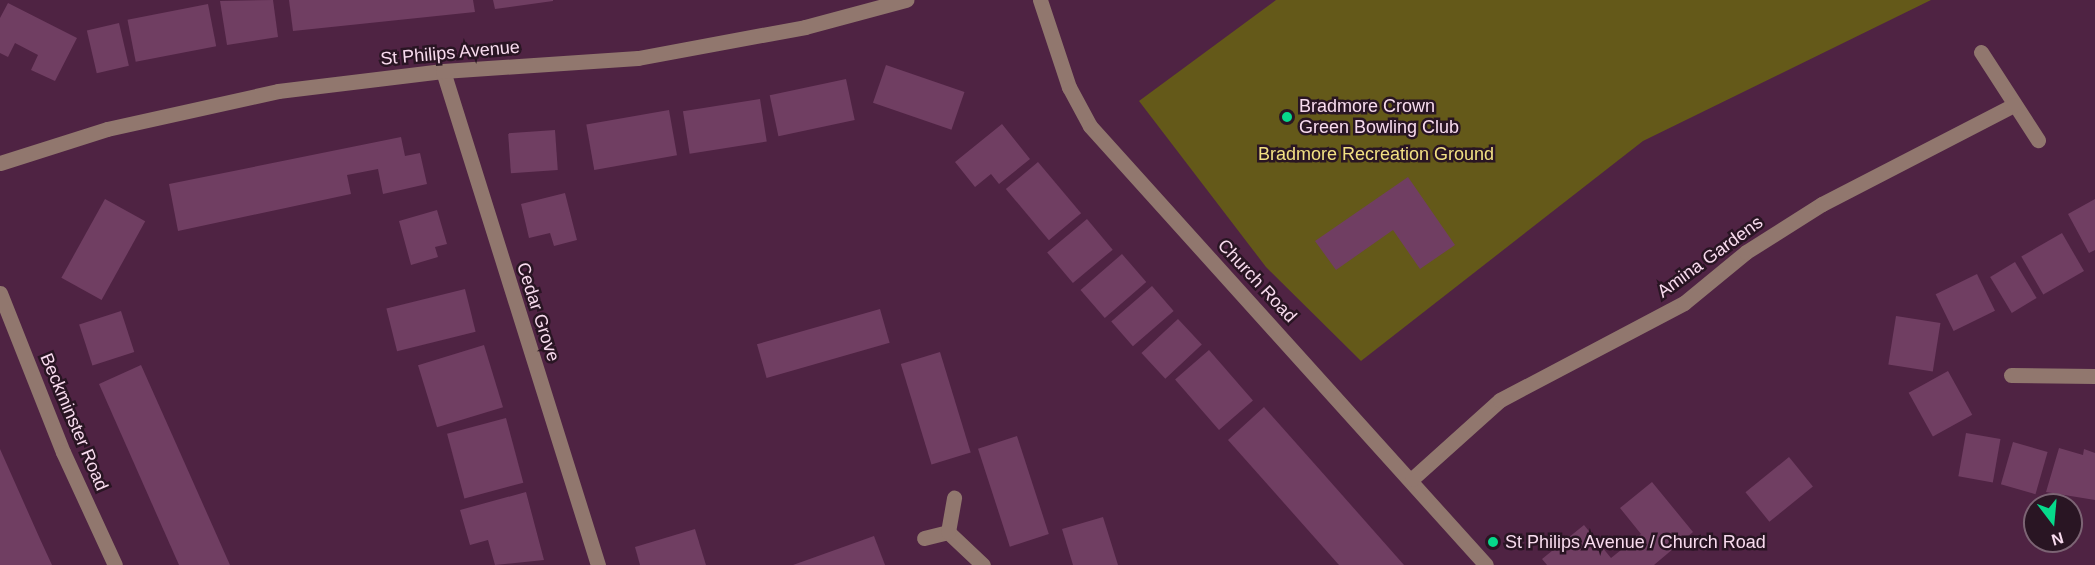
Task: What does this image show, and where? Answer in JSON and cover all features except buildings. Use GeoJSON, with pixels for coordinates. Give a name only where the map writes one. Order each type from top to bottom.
{"type":"FeatureCollection","features":[{"type":"Feature","properties":{"kind":"street","name":"St Philips Avenue"},"geometry":{"type":"LineString","coordinates":[[0,163],[107,129],[278,91],[443,71],[638,58],[805,27],[906,0]]}},
{"type":"Feature","properties":{"kind":"street","name":"Church Road"},"geometry":{"type":"LineString","coordinates":[[1040,0],[1069,87],[1090,126],[1412,479],[1486,565]]}},
{"type":"Feature","properties":{"kind":"street"},"geometry":{"type":"LineString","coordinates":[[1981,52],[2038,140]]}},
{"type":"Feature","properties":{"kind":"street","name":"Cedar Grove"},"geometry":{"type":"LineString","coordinates":[[443,71],[598,565]]}},
{"type":"Feature","properties":{"kind":"street","name":"Amina Gardens"},"geometry":{"type":"LineString","coordinates":[[1412,479],[1500,400],[1684,303],[1746,252],[1822,204],[2014,105]]}},
{"type":"Feature","properties":{"kind":"street","name":"Beckminster Road"},"geometry":{"type":"LineString","coordinates":[[0,293],[63,452],[115,565]]}},
{"type":"Feature","properties":{"kind":"street"},"geometry":{"type":"LineString","coordinates":[[2011,375],[2095,376]]}},
{"type":"Feature","properties":{"kind":"street"},"geometry":{"type":"LineString","coordinates":[[948,532],[954,498]]}},
{"type":"Feature","properties":{"kind":"street"},"geometry":{"type":"LineString","coordinates":[[924,538],[948,532]]}},
{"type":"Feature","properties":{"kind":"street"},"geometry":{"type":"LineString","coordinates":[[948,532],[983,565]]}},
{"type":"Feature","properties":{"kind":"green space","name":"Bradmore Recreation Ground"},"geometry":{"type":"Polygon","coordinates":[[[1276,0],[1931,0],[1643,141],[1361,361],[1266,267],[1139,101],[1276,0]]]}},
{"type":"Feature","properties":{"kind":"place","name":"Bradmore Crown Green Bowling Club"},"geometry":{"type":"Point","coordinates":[1287,117]}},
{"type":"Feature","properties":{"kind":"place","name":"St Philips Avenue / Church Road"},"geometry":{"type":"Point","coordinates":[1493,542]}}]}
